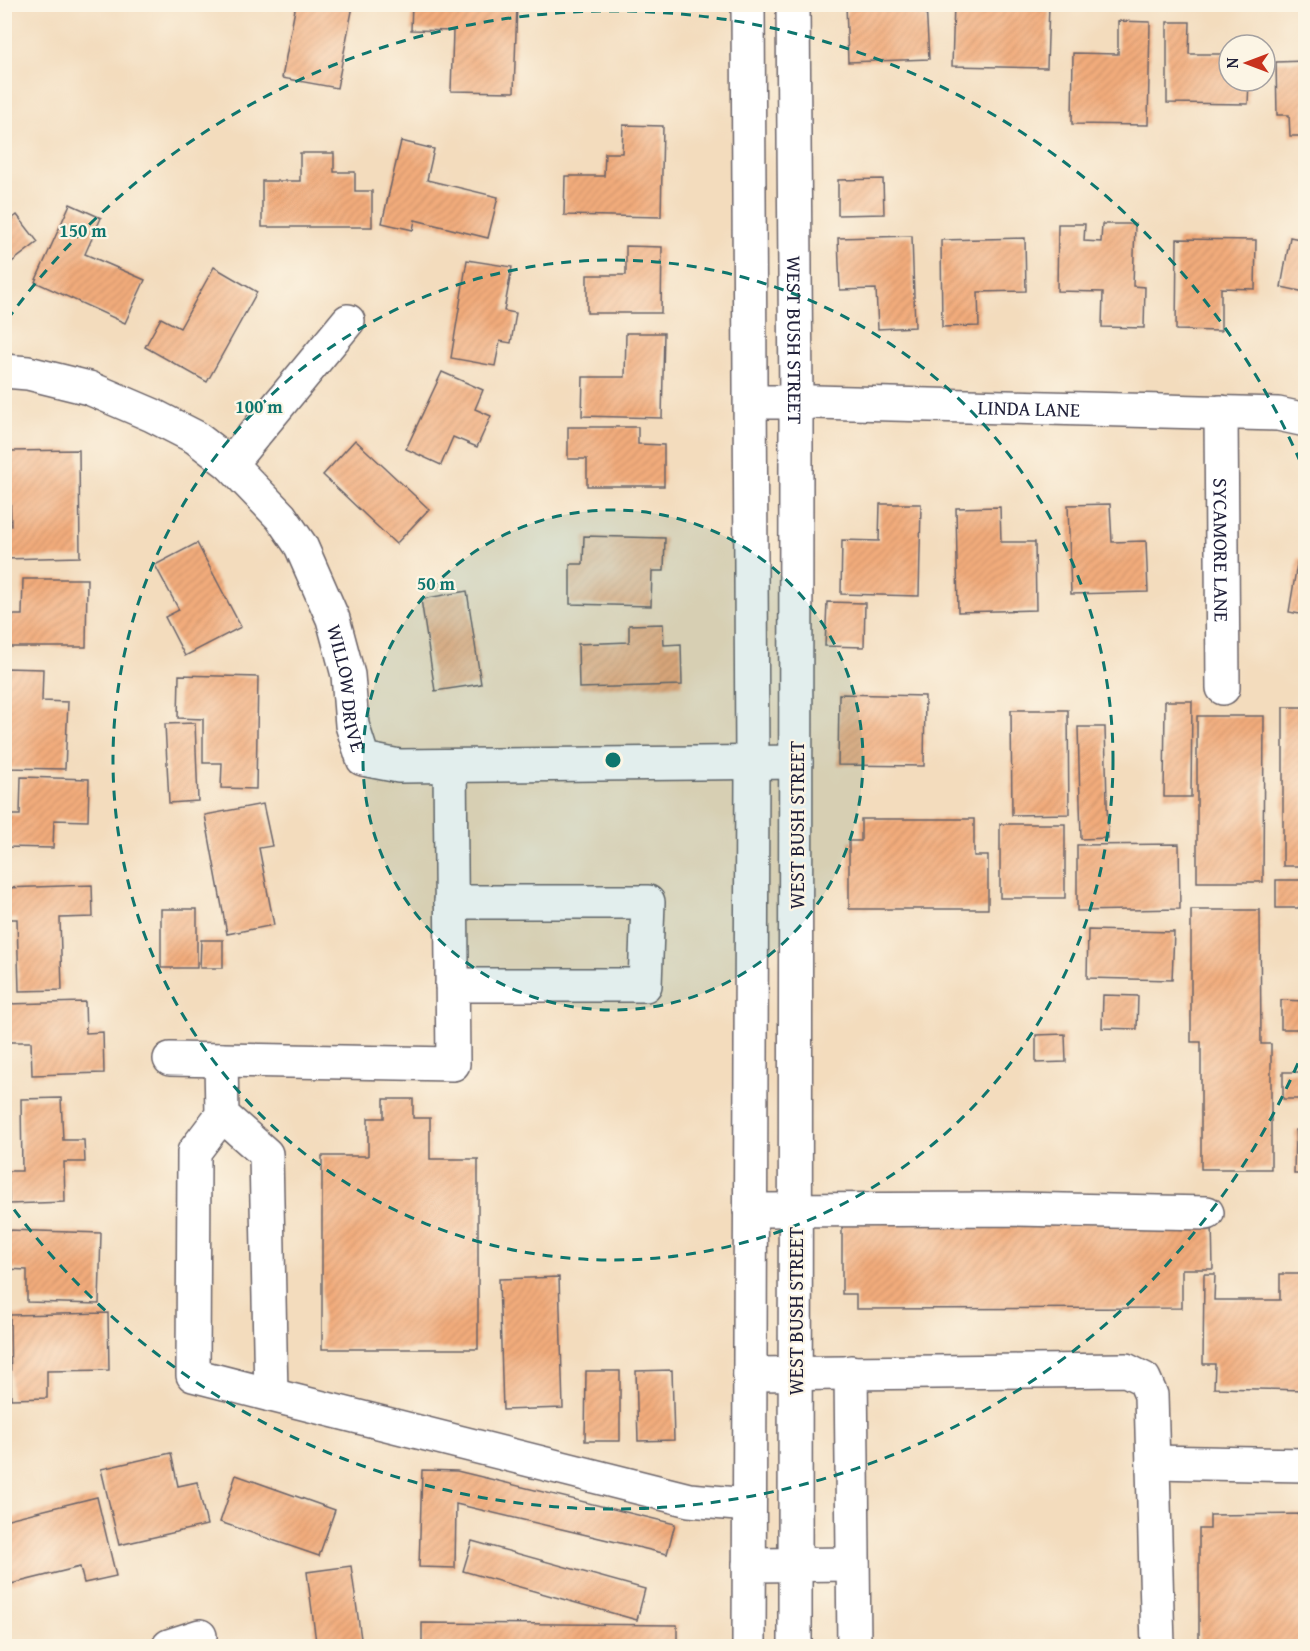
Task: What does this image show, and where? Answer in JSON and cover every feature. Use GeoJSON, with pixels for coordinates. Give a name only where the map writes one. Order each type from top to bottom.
{"type":"FeatureCollection","features":[{"type":"Feature","properties":{"kind":"main road"},"geometry":{"type":"LineString","coordinates":[[748,4],[752,762],[749,1647]]}},
{"type":"Feature","properties":{"kind":"main road","name":"WEST BUSH STREET"},"geometry":{"type":"LineString","coordinates":[[793,4],[796,402],[795,1647]]}},
{"type":"Feature","properties":{"kind":"main road"},"geometry":{"type":"LineString","coordinates":[[230,464],[348,321]]}},
{"type":"Feature","properties":{"kind":"main road","name":"WILLOW DRIVE"},"geometry":{"type":"LineString","coordinates":[[4,371],[28,373],[98,392],[153,415],[195,437],[230,464],[281,517],[301,546],[333,619],[348,675],[352,725],[363,759],[399,766],[796,762]]}},
{"type":"Feature","properties":{"kind":"main road","name":"LINDA LANE"},"geometry":{"type":"LineString","coordinates":[[751,402],[1221,412],[1278,414],[1305,420]]}},
{"type":"Feature","properties":{"kind":"main road","name":"SYCAMORE LANE"},"geometry":{"type":"LineString","coordinates":[[1221,412],[1223,687]]}},
{"type":"Feature","properties":{"kind":"main road"},"geometry":{"type":"LineString","coordinates":[[170,1059],[453,1064],[450,766]]}},
{"type":"Feature","properties":{"kind":"main road"},"geometry":{"type":"LineString","coordinates":[[451,902],[648,902],[645,986],[452,985]]}},
{"type":"Feature","properties":{"kind":"main road"},"geometry":{"type":"LineString","coordinates":[[221,1060],[222,1115],[194,1152],[193,1374],[689,1500],[749,1505]]}},
{"type":"Feature","properties":{"kind":"main road"},"geometry":{"type":"LineString","coordinates":[[222,1115],[266,1154],[271,1395]]}},
{"type":"Feature","properties":{"kind":"main road"},"geometry":{"type":"LineString","coordinates":[[750,1210],[1016,1209],[1207,1213]]}},
{"type":"Feature","properties":{"kind":"main road"},"geometry":{"type":"LineString","coordinates":[[750,1374],[1126,1370],[1144,1378],[1151,1395],[1158,1647]]}},
{"type":"Feature","properties":{"kind":"main road"},"geometry":{"type":"LineString","coordinates":[[851,1372],[854,1647]]}},
{"type":"Feature","properties":{"kind":"main road"},"geometry":{"type":"LineString","coordinates":[[1153,1462],[1305,1465]]}},
{"type":"Feature","properties":{"kind":"main road"},"geometry":{"type":"LineString","coordinates":[[749,1565],[853,1564]]}},
{"type":"Feature","properties":{"kind":"main road"},"geometry":{"type":"LineString","coordinates":[[169,1647],[200,1636]]}},
{"type":"Feature","properties":{"kind":"building"},"geometry":{"type":"Polygon","coordinates":[[[296,4],[353,6],[337,88],[282,78],[296,4]]]}},
{"type":"Feature","properties":{"kind":"building"},"geometry":{"type":"Polygon","coordinates":[[[412,4],[517,4],[514,92],[451,91],[453,31],[411,30],[412,4]]]}},
{"type":"Feature","properties":{"kind":"building"},"geometry":{"type":"Polygon","coordinates":[[[846,4],[926,4],[929,59],[848,62],[846,4]]]}},
{"type":"Feature","properties":{"kind":"building"},"geometry":{"type":"Polygon","coordinates":[[[954,4],[1049,4],[1047,68],[952,66],[954,4]]]}},
{"type":"Feature","properties":{"kind":"building"},"geometry":{"type":"Polygon","coordinates":[[[1118,21],[1150,22],[1148,125],[1072,124],[1073,53],[1118,54],[1118,21]]]}},
{"type":"Feature","properties":{"kind":"building"},"geometry":{"type":"Polygon","coordinates":[[[1167,22],[1190,22],[1189,54],[1217,54],[1217,93],[1248,93],[1248,104],[1167,103],[1167,22]]]}},
{"type":"Feature","properties":{"kind":"building"},"geometry":{"type":"Polygon","coordinates":[[[1305,61],[1305,136],[1290,136],[1289,115],[1277,115],[1277,62],[1305,61]]]}},
{"type":"Feature","properties":{"kind":"building"},"geometry":{"type":"Polygon","coordinates":[[[623,125],[663,126],[661,217],[564,215],[565,176],[604,176],[605,153],[622,153],[623,125]]]}},
{"type":"Feature","properties":{"kind":"building"},"geometry":{"type":"Polygon","coordinates":[[[401,141],[434,149],[427,180],[498,197],[488,238],[415,220],[413,230],[382,223],[401,141]]]}},
{"type":"Feature","properties":{"kind":"building"},"geometry":{"type":"Polygon","coordinates":[[[300,153],[334,153],[334,172],[355,172],[355,191],[372,191],[372,227],[262,227],[262,181],[300,181],[300,153]]]}},
{"type":"Feature","properties":{"kind":"building"},"geometry":{"type":"Polygon","coordinates":[[[883,179],[884,214],[838,215],[838,180],[883,179]]]}},
{"type":"Feature","properties":{"kind":"building"},"geometry":{"type":"Polygon","coordinates":[[[70,204],[101,218],[85,254],[145,280],[125,323],[35,282],[70,204]]]}},
{"type":"Feature","properties":{"kind":"building"},"geometry":{"type":"Polygon","coordinates":[[[17,215],[38,242],[4,268],[4,225],[17,215]]]}},
{"type":"Feature","properties":{"kind":"building"},"geometry":{"type":"Polygon","coordinates":[[[1058,224],[1085,224],[1084,241],[1101,242],[1102,224],[1135,224],[1133,286],[1145,287],[1144,328],[1102,327],[1103,292],[1057,291],[1058,224]]]}},
{"type":"Feature","properties":{"kind":"building"},"geometry":{"type":"Polygon","coordinates":[[[912,236],[915,327],[878,329],[876,289],[840,290],[838,238],[912,236]]]}},
{"type":"Feature","properties":{"kind":"building"},"geometry":{"type":"Polygon","coordinates":[[[1290,237],[1305,240],[1305,292],[1281,287],[1290,237]]]}},
{"type":"Feature","properties":{"kind":"building"},"geometry":{"type":"Polygon","coordinates":[[[1025,238],[1026,291],[978,292],[979,326],[942,327],[941,240],[1025,238]]]}},
{"type":"Feature","properties":{"kind":"building"},"geometry":{"type":"Polygon","coordinates":[[[1177,239],[1256,240],[1255,289],[1221,288],[1221,331],[1176,330],[1177,239]]]}},
{"type":"Feature","properties":{"kind":"building"},"geometry":{"type":"Polygon","coordinates":[[[626,246],[662,247],[661,313],[587,313],[587,275],[626,275],[626,246]]]}},
{"type":"Feature","properties":{"kind":"building"},"geometry":{"type":"Polygon","coordinates":[[[467,260],[512,267],[504,311],[516,313],[511,343],[500,341],[495,366],[451,358],[467,260]]]}},
{"type":"Feature","properties":{"kind":"building"},"geometry":{"type":"Polygon","coordinates":[[[214,267],[257,292],[207,382],[145,347],[161,318],[180,328],[214,267]]]}},
{"type":"Feature","properties":{"kind":"building"},"geometry":{"type":"Polygon","coordinates":[[[626,333],[664,333],[662,418],[582,416],[583,377],[625,377],[626,333]]]}},
{"type":"Feature","properties":{"kind":"building"},"geometry":{"type":"Polygon","coordinates":[[[442,372],[483,390],[475,409],[491,416],[477,447],[453,437],[441,465],[406,449],[442,372]]]}},
{"type":"Feature","properties":{"kind":"building"},"geometry":{"type":"Polygon","coordinates":[[[568,427],[638,427],[638,444],[664,445],[664,486],[587,486],[587,459],[568,459],[568,427]]]}},
{"type":"Feature","properties":{"kind":"building"},"geometry":{"type":"Polygon","coordinates":[[[355,440],[429,509],[396,544],[323,475],[355,440]]]}},
{"type":"Feature","properties":{"kind":"building"},"geometry":{"type":"Polygon","coordinates":[[[79,450],[80,557],[4,559],[4,526],[11,526],[9,451],[79,450]]]}},
{"type":"Feature","properties":{"kind":"building"},"geometry":{"type":"Polygon","coordinates":[[[880,504],[921,504],[919,596],[841,594],[842,540],[879,541],[880,504]]]}},
{"type":"Feature","properties":{"kind":"building"},"geometry":{"type":"Polygon","coordinates":[[[1110,504],[1112,542],[1146,541],[1148,592],[1071,594],[1068,505],[1110,504]]]}},
{"type":"Feature","properties":{"kind":"building"},"geometry":{"type":"Polygon","coordinates":[[[1000,507],[1001,542],[1035,542],[1036,610],[958,612],[956,508],[1000,507]]]}},
{"type":"Feature","properties":{"kind":"building"},"geometry":{"type":"Polygon","coordinates":[[[584,536],[665,538],[664,571],[652,571],[651,606],[570,604],[570,564],[583,564],[584,536]]]}},
{"type":"Feature","properties":{"kind":"building"},"geometry":{"type":"Polygon","coordinates":[[[197,543],[241,627],[185,656],[165,617],[179,610],[155,565],[197,543]]]}},
{"type":"Feature","properties":{"kind":"building"},"geometry":{"type":"Polygon","coordinates":[[[1298,558],[1305,559],[1305,615],[1289,612],[1298,558]]]}},
{"type":"Feature","properties":{"kind":"building"},"geometry":{"type":"Polygon","coordinates":[[[23,579],[87,579],[86,647],[4,647],[4,615],[22,615],[23,579]]]}},
{"type":"Feature","properties":{"kind":"building"},"geometry":{"type":"Polygon","coordinates":[[[467,591],[481,684],[435,691],[421,599],[467,591]]]}},
{"type":"Feature","properties":{"kind":"building"},"geometry":{"type":"Polygon","coordinates":[[[827,602],[865,603],[864,647],[825,646],[827,602]]]}},
{"type":"Feature","properties":{"kind":"building"},"geometry":{"type":"Polygon","coordinates":[[[663,624],[664,645],[681,644],[682,685],[579,688],[578,644],[629,642],[629,625],[663,624]]]}},
{"type":"Feature","properties":{"kind":"building"},"geometry":{"type":"Polygon","coordinates":[[[4,668],[43,669],[42,701],[68,702],[65,769],[4,768],[4,668]]]}},
{"type":"Feature","properties":{"kind":"building"},"geometry":{"type":"Polygon","coordinates":[[[179,675],[258,677],[256,789],[221,788],[222,763],[203,763],[203,719],[178,718],[179,675]]]}},
{"type":"Feature","properties":{"kind":"building"},"geometry":{"type":"Polygon","coordinates":[[[839,694],[925,696],[924,766],[838,765],[839,694]]]}},
{"type":"Feature","properties":{"kind":"building"},"geometry":{"type":"Polygon","coordinates":[[[1165,701],[1192,701],[1191,797],[1164,797],[1165,701]]]}},
{"type":"Feature","properties":{"kind":"building"},"geometry":{"type":"Polygon","coordinates":[[[1283,707],[1305,707],[1305,866],[1283,866],[1283,707]]]}},
{"type":"Feature","properties":{"kind":"building"},"geometry":{"type":"Polygon","coordinates":[[[1011,710],[1068,710],[1069,814],[1012,815],[1011,710]]]}},
{"type":"Feature","properties":{"kind":"building"},"geometry":{"type":"Polygon","coordinates":[[[1197,716],[1264,716],[1263,882],[1197,882],[1197,716]]]}},
{"type":"Feature","properties":{"kind":"building"},"geometry":{"type":"Polygon","coordinates":[[[195,723],[198,801],[169,803],[165,724],[195,723]]]}},
{"type":"Feature","properties":{"kind":"building"},"geometry":{"type":"Polygon","coordinates":[[[1078,727],[1105,727],[1108,838],[1081,839],[1078,727]]]}},
{"type":"Feature","properties":{"kind":"building"},"geometry":{"type":"Polygon","coordinates":[[[21,777],[89,779],[88,821],[54,820],[53,848],[4,847],[4,815],[20,815],[21,777]]]}},
{"type":"Feature","properties":{"kind":"building"},"geometry":{"type":"Polygon","coordinates":[[[263,804],[272,846],[259,848],[274,925],[227,934],[205,815],[263,804]]]}},
{"type":"Feature","properties":{"kind":"building"},"geometry":{"type":"Polygon","coordinates":[[[861,819],[974,819],[974,856],[988,856],[988,909],[849,909],[849,841],[861,841],[861,819]]]}},
{"type":"Feature","properties":{"kind":"building"},"geometry":{"type":"Polygon","coordinates":[[[1000,824],[1065,824],[1065,898],[1000,898],[1000,824]]]}},
{"type":"Feature","properties":{"kind":"building"},"geometry":{"type":"Polygon","coordinates":[[[1179,844],[1180,909],[1077,911],[1077,845],[1179,844]]]}},
{"type":"Feature","properties":{"kind":"building"},"geometry":{"type":"Polygon","coordinates":[[[1276,880],[1305,880],[1305,908],[1276,908],[1276,880]]]}},
{"type":"Feature","properties":{"kind":"building"},"geometry":{"type":"Polygon","coordinates":[[[92,885],[93,917],[60,918],[62,990],[19,991],[17,919],[5,919],[4,888],[92,885]]]}},
{"type":"Feature","properties":{"kind":"building"},"geometry":{"type":"Polygon","coordinates":[[[161,909],[197,909],[197,968],[161,968],[161,909]]]}},
{"type":"Feature","properties":{"kind":"building"},"geometry":{"type":"Polygon","coordinates":[[[1191,910],[1260,910],[1261,1044],[1271,1044],[1271,1169],[1201,1169],[1201,1042],[1191,1042],[1191,910]]]}},
{"type":"Feature","properties":{"kind":"building"},"geometry":{"type":"Polygon","coordinates":[[[1088,930],[1174,932],[1172,980],[1087,978],[1088,930]]]}},
{"type":"Feature","properties":{"kind":"building"},"geometry":{"type":"Polygon","coordinates":[[[201,940],[223,940],[223,968],[200,968],[201,940]]]}},
{"type":"Feature","properties":{"kind":"building"},"geometry":{"type":"Polygon","coordinates":[[[1103,995],[1138,996],[1137,1029],[1102,1028],[1103,995]]]}},
{"type":"Feature","properties":{"kind":"building"},"geometry":{"type":"Polygon","coordinates":[[[1281,1000],[1305,1001],[1305,1029],[1281,1029],[1281,1000]]]}},
{"type":"Feature","properties":{"kind":"building"},"geometry":{"type":"Polygon","coordinates":[[[85,1002],[86,1033],[103,1032],[104,1073],[32,1075],[31,1042],[8,1042],[7,1004],[85,1002]]]}},
{"type":"Feature","properties":{"kind":"building"},"geometry":{"type":"Polygon","coordinates":[[[1065,1034],[1066,1062],[1036,1063],[1036,1035],[1065,1034]]]}},
{"type":"Feature","properties":{"kind":"building"},"geometry":{"type":"Polygon","coordinates":[[[1283,1072],[1305,1072],[1305,1099],[1283,1099],[1283,1072]]]}},
{"type":"Feature","properties":{"kind":"building"},"geometry":{"type":"Polygon","coordinates":[[[61,1098],[63,1140],[84,1140],[85,1162],[64,1162],[65,1202],[9,1204],[8,1171],[22,1171],[21,1099],[61,1098]]]}},
{"type":"Feature","properties":{"kind":"building"},"geometry":{"type":"Polygon","coordinates":[[[384,1099],[413,1099],[413,1118],[430,1118],[430,1159],[478,1159],[478,1349],[322,1349],[322,1156],[368,1156],[368,1118],[384,1118],[384,1099]]]}},
{"type":"Feature","properties":{"kind":"building"},"geometry":{"type":"Polygon","coordinates":[[[1295,1130],[1305,1130],[1305,1174],[1294,1174],[1295,1130]]]}},
{"type":"Feature","properties":{"kind":"building"},"geometry":{"type":"Polygon","coordinates":[[[1212,1222],[1213,1269],[1182,1269],[1182,1308],[856,1309],[856,1294],[842,1294],[842,1223],[1212,1222]]]}},
{"type":"Feature","properties":{"kind":"building"},"geometry":{"type":"Polygon","coordinates":[[[7,1230],[101,1233],[99,1304],[27,1302],[27,1270],[6,1269],[7,1230]]]}},
{"type":"Feature","properties":{"kind":"building"},"geometry":{"type":"Polygon","coordinates":[[[1204,1274],[1215,1274],[1214,1300],[1280,1300],[1280,1274],[1305,1274],[1305,1390],[1214,1388],[1215,1364],[1203,1364],[1204,1274]]]}},
{"type":"Feature","properties":{"kind":"building"},"geometry":{"type":"Polygon","coordinates":[[[559,1277],[563,1408],[503,1410],[499,1279],[559,1277]]]}},
{"type":"Feature","properties":{"kind":"building"},"geometry":{"type":"Polygon","coordinates":[[[108,1313],[109,1370],[47,1371],[47,1398],[11,1399],[10,1315],[108,1313]]]}},
{"type":"Feature","properties":{"kind":"building"},"geometry":{"type":"Polygon","coordinates":[[[672,1370],[674,1440],[638,1441],[636,1371],[672,1370]]]}},
{"type":"Feature","properties":{"kind":"building"},"geometry":{"type":"Polygon","coordinates":[[[586,1371],[620,1371],[620,1441],[585,1441],[586,1371]]]}},
{"type":"Feature","properties":{"kind":"building"},"geometry":{"type":"Polygon","coordinates":[[[171,1453],[178,1486],[197,1482],[207,1525],[119,1545],[101,1469],[171,1453]]]}},
{"type":"Feature","properties":{"kind":"building"},"geometry":{"type":"Polygon","coordinates":[[[422,1470],[457,1471],[675,1524],[667,1554],[456,1504],[455,1568],[419,1567],[422,1470]]]}},
{"type":"Feature","properties":{"kind":"building"},"geometry":{"type":"Polygon","coordinates":[[[236,1475],[335,1510],[319,1556],[220,1522],[236,1475]]]}},
{"type":"Feature","properties":{"kind":"building"},"geometry":{"type":"Polygon","coordinates":[[[97,1497],[116,1576],[84,1583],[80,1567],[11,1584],[4,1559],[4,1520],[97,1497]]]}},
{"type":"Feature","properties":{"kind":"building"},"geometry":{"type":"Polygon","coordinates":[[[1305,1514],[1305,1646],[1199,1646],[1199,1529],[1210,1529],[1210,1515],[1305,1514]]]}},
{"type":"Feature","properties":{"kind":"building"},"geometry":{"type":"Polygon","coordinates":[[[472,1541],[645,1589],[637,1620],[463,1571],[472,1541]]]}},
{"type":"Feature","properties":{"kind":"building"},"geometry":{"type":"Polygon","coordinates":[[[351,1566],[362,1646],[308,1646],[308,1643],[316,1642],[307,1572],[351,1566]]]}},
{"type":"Feature","properties":{"kind":"building"},"geometry":{"type":"Polygon","coordinates":[[[422,1623],[677,1625],[677,1646],[422,1646],[422,1623]]]}}]}
